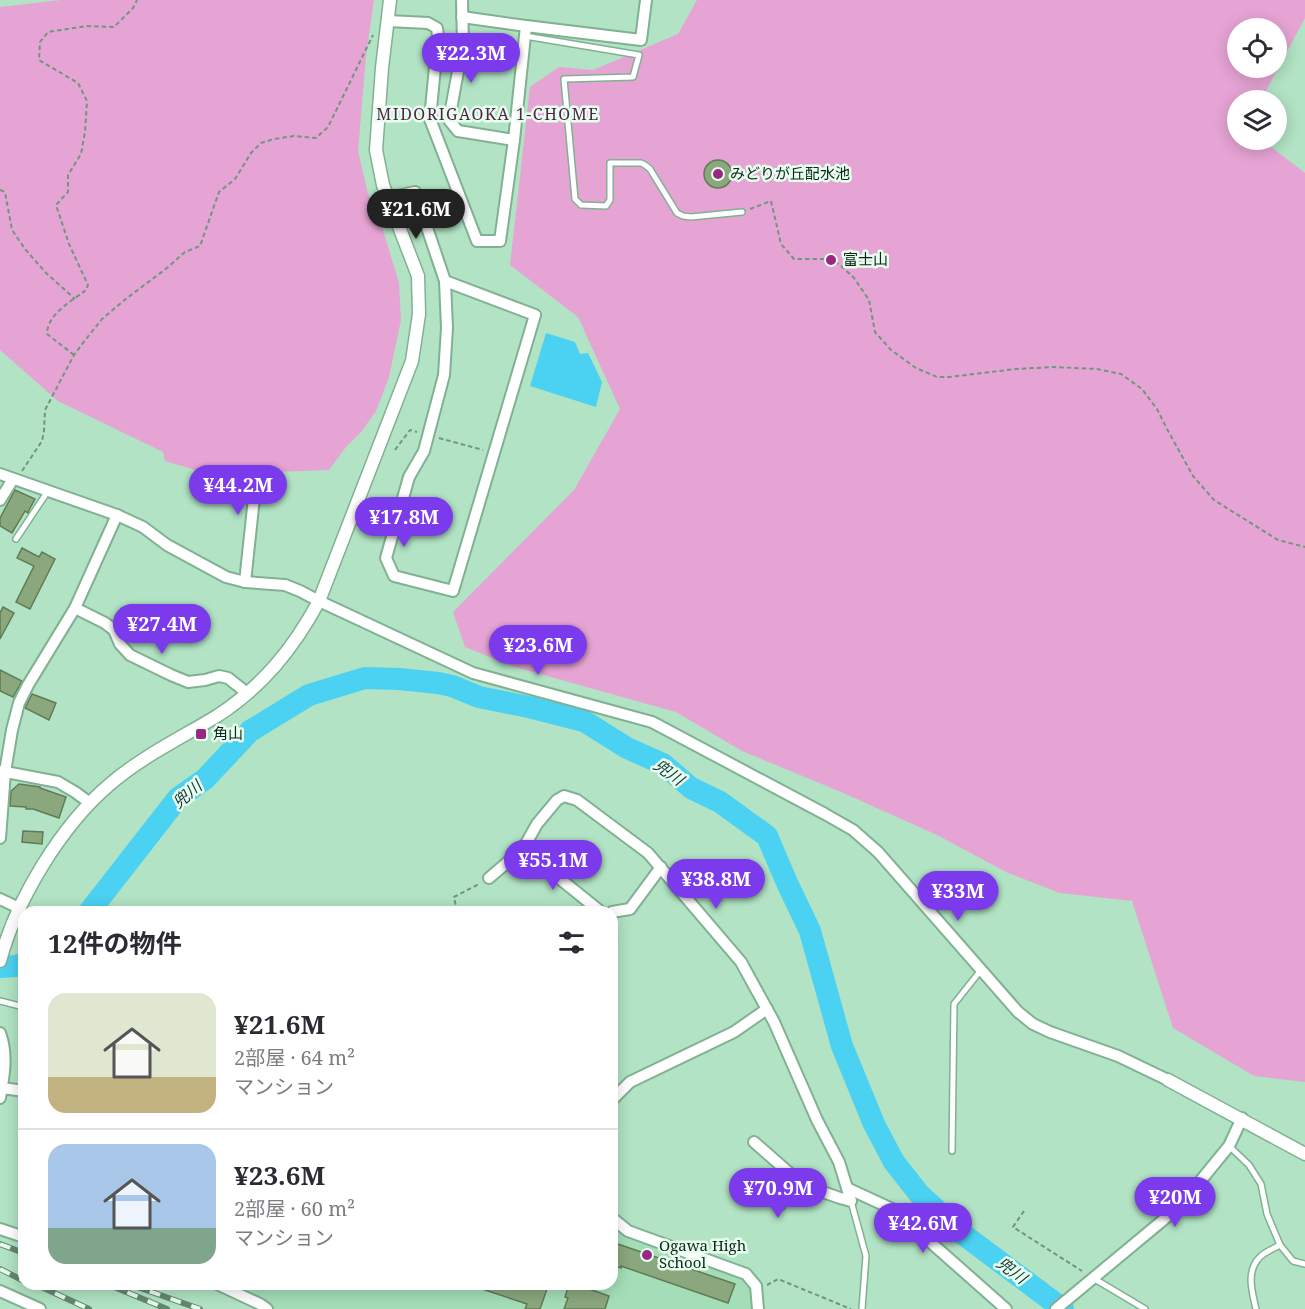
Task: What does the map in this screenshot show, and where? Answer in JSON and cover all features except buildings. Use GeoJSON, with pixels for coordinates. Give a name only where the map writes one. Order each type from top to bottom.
{"type":"FeatureCollection","features":[{"type":"Feature","properties":{"kind":"street"},"geometry":{"type":"LineString","coordinates":[[20,906],[52,851],[90,803],[109,784],[135,765],[219,715],[247,693],[285,655],[304,629],[319,601],[412,361],[419,314],[418,276],[383,185],[376,150],[390,0]]}},
{"type":"Feature","properties":{"kind":"street"},"geometry":{"type":"LineString","coordinates":[[462,0],[463,44],[449,120],[458,131],[514,140]]}},
{"type":"Feature","properties":{"kind":"street"},"geometry":{"type":"LineString","coordinates":[[462,17],[525,31],[641,40],[646,0]]}},
{"type":"Feature","properties":{"kind":"street"},"geometry":{"type":"LineString","coordinates":[[388,21],[428,23],[437,28],[430,119],[477,241],[500,241],[514,140],[525,31]]}},
{"type":"Feature","properties":{"kind":"street"},"geometry":{"type":"LineString","coordinates":[[388,198],[415,192],[445,280],[447,328],[444,375],[429,435],[424,451],[409,477],[386,558],[394,576],[453,591],[535,315],[445,280]]}},
{"type":"Feature","properties":{"kind":"street"},"geometry":{"type":"LineString","coordinates":[[0,474],[117,515],[226,577],[244,582],[285,585],[473,673],[652,722],[853,830],[878,852],[1017,1012],[1033,1024],[1118,1056],[1242,1118],[1305,1154]]}},
{"type":"Feature","properties":{"kind":"street"},"geometry":{"type":"LineString","coordinates":[[0,500],[14,480]]}},
{"type":"Feature","properties":{"kind":"street"},"geometry":{"type":"LineString","coordinates":[[244,582],[254,498],[257,490],[263,484],[273,482]]}},
{"type":"Feature","properties":{"kind":"street"},"geometry":{"type":"LineString","coordinates":[[0,838],[2,771],[19,703],[75,608],[117,515]]}},
{"type":"Feature","properties":{"kind":"street"},"geometry":{"type":"LineString","coordinates":[[75,608],[114,630],[120,644],[130,655],[188,682],[219,676],[228,678],[247,693]]}},
{"type":"Feature","properties":{"kind":"street"},"geometry":{"type":"LineString","coordinates":[[2,771],[58,782],[90,803]]}},
{"type":"Feature","properties":{"kind":"street"},"geometry":{"type":"LineString","coordinates":[[489,878],[523,849],[537,824],[557,800],[564,796],[577,800],[648,852],[741,962],[774,1022],[817,1120],[839,1162],[851,1201]]}},
{"type":"Feature","properties":{"kind":"street"},"geometry":{"type":"LineString","coordinates":[[523,849],[594,906]]}},
{"type":"Feature","properties":{"kind":"street"},"geometry":{"type":"LineString","coordinates":[[618,911],[630,909],[661,867]]}},
{"type":"Feature","properties":{"kind":"street"},"geometry":{"type":"LineString","coordinates":[[0,897],[18,910],[0,961]]}},
{"type":"Feature","properties":{"kind":"street"},"geometry":{"type":"LineString","coordinates":[[618,1094],[630,1082],[734,1032],[767,1010]]}},
{"type":"Feature","properties":{"kind":"street"},"geometry":{"type":"LineString","coordinates":[[0,1033],[5,1044],[1,1093],[18,1092]]}},
{"type":"Feature","properties":{"kind":"street"},"geometry":{"type":"LineString","coordinates":[[1056,1309],[1184,1201],[1229,1146],[1242,1118]]}},
{"type":"Feature","properties":{"kind":"street"},"geometry":{"type":"LineString","coordinates":[[754,1142],[803,1185],[851,1201]]}},
{"type":"Feature","properties":{"kind":"street"},"geometry":{"type":"LineString","coordinates":[[749,1178],[780,1205],[794,1177]]}},
{"type":"Feature","properties":{"kind":"street"},"geometry":{"type":"LineString","coordinates":[[847,1188],[901,1213],[1006,1309]]}},
{"type":"Feature","properties":{"kind":"street"},"geometry":{"type":"LineString","coordinates":[[618,1223],[628,1231],[746,1274],[756,1286],[758,1309]]}},
{"type":"Feature","properties":{"kind":"street"},"geometry":{"type":"LineString","coordinates":[[0,1229],[18,1235]]}},
{"type":"Feature","properties":{"kind":"street"},"geometry":{"type":"LineString","coordinates":[[230,1290],[267,1309]]}},
{"type":"Feature","properties":{"kind":"street"},"geometry":{"type":"LineString","coordinates":[[0,1291],[40,1309]]}},
{"type":"Feature","properties":{"kind":"lane"},"geometry":{"type":"LineString","coordinates":[[525,31],[639,55],[633,77],[564,79],[575,199],[581,205],[606,206],[610,200],[610,163],[641,163],[650,169],[677,213],[683,216],[742,212]]}},
{"type":"Feature","properties":{"kind":"lane"},"geometry":{"type":"LineString","coordinates":[[16,539],[48,492]]}},
{"type":"Feature","properties":{"kind":"lane"},"geometry":{"type":"LineString","coordinates":[[952,1151],[954,1004],[981,970]]}},
{"type":"Feature","properties":{"kind":"lane"},"geometry":{"type":"LineString","coordinates":[[0,1001],[18,1006]]}},
{"type":"Feature","properties":{"kind":"lane"},"geometry":{"type":"LineString","coordinates":[[1229,1146],[1249,1165],[1261,1184],[1268,1214],[1280,1245],[1293,1262],[1305,1264]]}},
{"type":"Feature","properties":{"kind":"lane"},"geometry":{"type":"LineString","coordinates":[[851,1201],[866,1256],[862,1309]]}},
{"type":"Feature","properties":{"kind":"lane"},"geometry":{"type":"LineString","coordinates":[[1256,1309],[1251,1287],[1252,1269],[1260,1257],[1280,1245]]}},
{"type":"Feature","properties":{"kind":"lane"},"geometry":{"type":"LineString","coordinates":[[1092,1279],[1145,1309]]}},
{"type":"Feature","properties":{"kind":"path"},"geometry":{"type":"LineString","coordinates":[[74,355],[47,334],[47,328],[54,316],[87,290],[88,285],[69,244],[56,205],[68,192],[68,175],[81,153],[87,101],[78,83],[39,60],[40,42],[48,32],[87,26],[114,27],[133,8],[137,0]]}},
{"type":"Feature","properties":{"kind":"path"},"geometry":{"type":"LineString","coordinates":[[14,480],[42,441],[45,410],[74,355],[102,320],[185,252],[200,246],[219,192],[235,179],[251,153],[261,143],[294,136],[316,138],[328,127],[375,32],[388,21]]}},
{"type":"Feature","properties":{"kind":"path"},"geometry":{"type":"LineString","coordinates":[[0,190],[5,192],[12,230],[25,249],[46,273],[75,299]]}},
{"type":"Feature","properties":{"kind":"path"},"geometry":{"type":"LineString","coordinates":[[742,212],[771,201],[781,244],[794,259],[824,259],[839,264],[854,278],[869,300],[875,332],[891,350],[916,368],[937,377],[1053,367],[1097,369],[1121,374],[1142,389],[1157,409],[1192,476],[1214,501],[1278,540],[1305,547]]}},
{"type":"Feature","properties":{"kind":"path"},"geometry":{"type":"LineString","coordinates":[[395,450],[410,430],[495,453]]}},
{"type":"Feature","properties":{"kind":"path"},"geometry":{"type":"LineString","coordinates":[[456,906],[454,897],[489,878]]}},
{"type":"Feature","properties":{"kind":"path"},"geometry":{"type":"LineString","coordinates":[[1024,1211],[1013,1227],[1092,1279]]}},
{"type":"Feature","properties":{"kind":"path"},"geometry":{"type":"LineString","coordinates":[[756,1286],[762,1287],[778,1279],[851,1309]]}},
{"type":"Feature","properties":{"kind":"shaded area"},"geometry":{"type":"Polygon","coordinates":[[[61,0],[374,0],[366,56],[358,151],[368,194],[377,210],[399,283],[401,320],[389,377],[376,411],[329,470],[274,472],[252,482],[213,475],[165,461],[163,452],[58,401],[0,350],[0,7],[61,0]]]}},
{"type":"Feature","properties":{"kind":"shaded area"},"geometry":{"type":"Polygon","coordinates":[[[697,0],[1305,0],[1305,18],[1287,52],[1287,18],[1227,18],[1227,78],[1273,78],[1266,90],[1227,90],[1227,150],[1275,150],[1305,173],[1305,1082],[1254,1076],[1173,1028],[1132,901],[1060,893],[1008,873],[937,835],[742,751],[676,712],[515,667],[465,647],[453,612],[574,490],[620,409],[578,317],[510,265],[530,87],[559,67],[593,70],[678,34],[697,0]]]}},
{"type":"Feature","properties":{"kind":"shaded area","name":"Ogawa High School"},"geometry":{"type":"Polygon","coordinates":[[[618,1229],[627,1235],[736,1275],[751,1288],[752,1309],[275,1309],[242,1290],[618,1290],[618,1229]]]}},
{"type":"Feature","properties":{"kind":"water"},"geometry":{"type":"Polygon","coordinates":[[[546,333],[575,342],[580,354],[588,353],[602,382],[596,407],[530,386],[546,333]]]}},
{"type":"Feature","properties":{"kind":"waterway","name":"兜川"},"geometry":{"type":"LineString","coordinates":[[94,906],[178,798],[205,779],[250,731],[309,695],[365,678],[399,679],[452,686],[479,697],[584,721],[627,748],[663,764],[691,788],[720,802],[767,836],[810,931],[842,1046],[874,1124],[894,1162],[920,1195],[964,1235],[1063,1309]]}},
{"type":"Feature","properties":{"kind":"waterway","name":"兜川"},"geometry":{"type":"LineString","coordinates":[[0,967],[18,965]]}},
{"type":"Feature","properties":{"kind":"railway"},"geometry":{"type":"LineString","coordinates":[[0,1244],[18,1251]]}},
{"type":"Feature","properties":{"kind":"railway"},"geometry":{"type":"LineString","coordinates":[[0,1269],[18,1278]]}},
{"type":"Feature","properties":{"kind":"railway"},"geometry":{"type":"LineString","coordinates":[[48,1290],[89,1309]]}},
{"type":"Feature","properties":{"kind":"railway"},"geometry":{"type":"LineString","coordinates":[[121,1290],[167,1309]]}},
{"type":"Feature","properties":{"kind":"railway"},"geometry":{"type":"LineString","coordinates":[[146,1290],[200,1309]]}},
{"type":"Feature","properties":{"kind":"place","name":"みどりが丘配水池"},"geometry":{"type":"Point","coordinates":[718,174]}},
{"type":"Feature","properties":{"kind":"place","name":"富士山"},"geometry":{"type":"Point","coordinates":[831,260]}},
{"type":"Feature","properties":{"kind":"place","name":"角山"},"geometry":{"type":"Point","coordinates":[201,734]}},
{"type":"Feature","properties":{"kind":"place","name":"Ogawa High School"},"geometry":{"type":"Point","coordinates":[647,1255]}},
{"type":"Feature","properties":{"kind":"district","name":"MIDORIGAOKA 1-CHOME"},"geometry":{"type":"Point","coordinates":[488,114]}}]}
